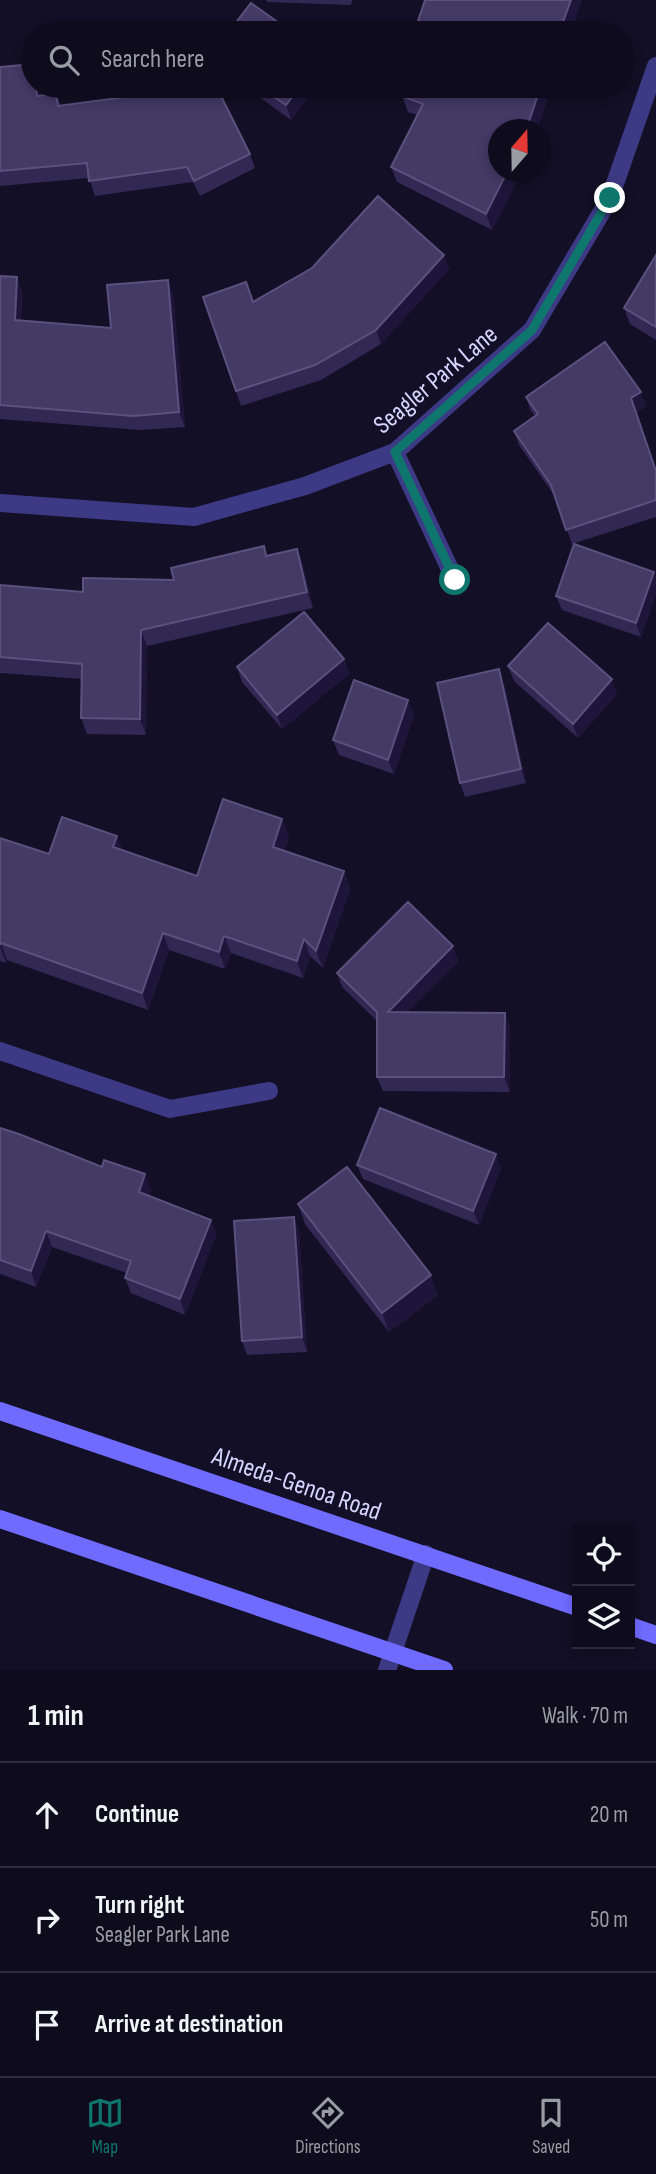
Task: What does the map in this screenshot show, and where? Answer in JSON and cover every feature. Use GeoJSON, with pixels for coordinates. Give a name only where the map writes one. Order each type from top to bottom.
{"type":"FeatureCollection","features":[{"type":"Feature","properties":{"kind":"main road","name":"Almeda-Genoa Road"},"geometry":{"type":"LineString","coordinates":[[0,1411],[572,1605]]}},
{"type":"Feature","properties":{"kind":"main road"},"geometry":{"type":"LineString","coordinates":[[0,1519],[444,1670]]}},
{"type":"Feature","properties":{"kind":"main road"},"geometry":{"type":"LineString","coordinates":[[635,1628],[656,1635]]}},
{"type":"Feature","properties":{"kind":"street","name":"Seagler Park Lane"},"geometry":{"type":"LineString","coordinates":[[0,503],[194,517],[305,486],[395,452],[532,330],[610,198],[656,65]]}},
{"type":"Feature","properties":{"kind":"street"},"geometry":{"type":"LineString","coordinates":[[395,452],[455,580]]}},
{"type":"Feature","properties":{"kind":"street"},"geometry":{"type":"LineString","coordinates":[[0,1051],[170,1109],[269,1091]]}},
{"type":"Feature","properties":{"kind":"street"},"geometry":{"type":"LineString","coordinates":[[387,1670],[426,1554]]}},
{"type":"Feature","properties":{"kind":"building"},"geometry":{"type":"Polygon","coordinates":[[[425,0],[571,0],[563,21],[418,21],[425,0]]]}},
{"type":"Feature","properties":{"kind":"building"},"geometry":{"type":"Polygon","coordinates":[[[251,3],[276,21],[237,21],[251,3]]]}},
{"type":"Feature","properties":{"kind":"building"},"geometry":{"type":"Polygon","coordinates":[[[21,65],[21,98],[57,98],[58,106],[118,98],[222,98],[250,154],[194,181],[187,167],[89,181],[87,163],[0,171],[0,67],[21,65]]]}},
{"type":"Feature","properties":{"kind":"building"},"geometry":{"type":"Polygon","coordinates":[[[276,98],[291,98],[286,105],[276,98]]]}},
{"type":"Feature","properties":{"kind":"building"},"geometry":{"type":"Polygon","coordinates":[[[407,98],[537,98],[530,119],[488,119],[488,182],[502,182],[486,214],[391,167],[423,104],[407,98]]]}},
{"type":"Feature","properties":{"kind":"building"},"geometry":{"type":"Polygon","coordinates":[[[378,196],[444,255],[376,330],[315,365],[236,391],[203,297],[246,282],[253,302],[312,268],[378,196]]]}},
{"type":"Feature","properties":{"kind":"building"},"geometry":{"type":"Polygon","coordinates":[[[656,255],[656,327],[624,308],[656,255]]]}},
{"type":"Feature","properties":{"kind":"building"},"geometry":{"type":"Polygon","coordinates":[[[0,276],[17,277],[15,320],[111,328],[107,285],[168,280],[179,412],[133,416],[0,405],[0,276]]]}},
{"type":"Feature","properties":{"kind":"building"},"geometry":{"type":"Polygon","coordinates":[[[605,342],[641,392],[631,398],[656,471],[656,500],[566,530],[551,485],[514,431],[538,414],[526,397],[605,342]]]}},
{"type":"Feature","properties":{"kind":"building"},"geometry":{"type":"Polygon","coordinates":[[[574,544],[654,572],[636,623],[556,596],[574,544]]]}},
{"type":"Feature","properties":{"kind":"building"},"geometry":{"type":"Polygon","coordinates":[[[264,546],[266,556],[297,549],[307,592],[141,630],[140,719],[81,718],[82,664],[0,657],[0,585],[83,592],[83,578],[174,580],[171,568],[264,546]]]}},
{"type":"Feature","properties":{"kind":"building"},"geometry":{"type":"Polygon","coordinates":[[[304,612],[344,659],[277,715],[237,667],[304,612]]]}},
{"type":"Feature","properties":{"kind":"building"},"geometry":{"type":"Polygon","coordinates":[[[548,623],[612,679],[573,724],[508,666],[548,623]]]}},
{"type":"Feature","properties":{"kind":"building"},"geometry":{"type":"Polygon","coordinates":[[[499,669],[521,769],[460,783],[437,683],[499,669]]]}},
{"type":"Feature","properties":{"kind":"building"},"geometry":{"type":"Polygon","coordinates":[[[354,680],[408,700],[388,760],[333,740],[354,680]]]}},
{"type":"Feature","properties":{"kind":"building"},"geometry":{"type":"Polygon","coordinates":[[[223,799],[282,819],[273,847],[344,871],[316,951],[304,939],[297,961],[224,936],[219,952],[163,933],[142,993],[1,943],[0,945],[0,838],[49,854],[62,817],[117,836],[113,847],[197,876],[223,799]]]}},
{"type":"Feature","properties":{"kind":"building"},"geometry":{"type":"Polygon","coordinates":[[[408,902],[453,946],[388,1012],[505,1013],[504,1077],[377,1077],[377,1012],[337,973],[408,902]]]}},
{"type":"Feature","properties":{"kind":"building"},"geometry":{"type":"Polygon","coordinates":[[[380,1108],[496,1154],[473,1211],[357,1165],[380,1108]]]}},
{"type":"Feature","properties":{"kind":"building"},"geometry":{"type":"Polygon","coordinates":[[[0,1128],[102,1167],[104,1160],[145,1174],[139,1192],[211,1220],[180,1299],[125,1278],[131,1261],[46,1231],[31,1271],[0,1260],[0,1128]]]}},
{"type":"Feature","properties":{"kind":"building"},"geometry":{"type":"Polygon","coordinates":[[[347,1167],[431,1275],[382,1313],[298,1204],[347,1167]]]}},
{"type":"Feature","properties":{"kind":"building"},"geometry":{"type":"Polygon","coordinates":[[[294,1217],[302,1337],[242,1341],[234,1221],[294,1217]]]}},
{"type":"Feature","properties":{"kind":"route"},"geometry":{"type":"LineString","coordinates":[[455,580],[395,452],[476,383],[532,330],[610,198]]}}]}
